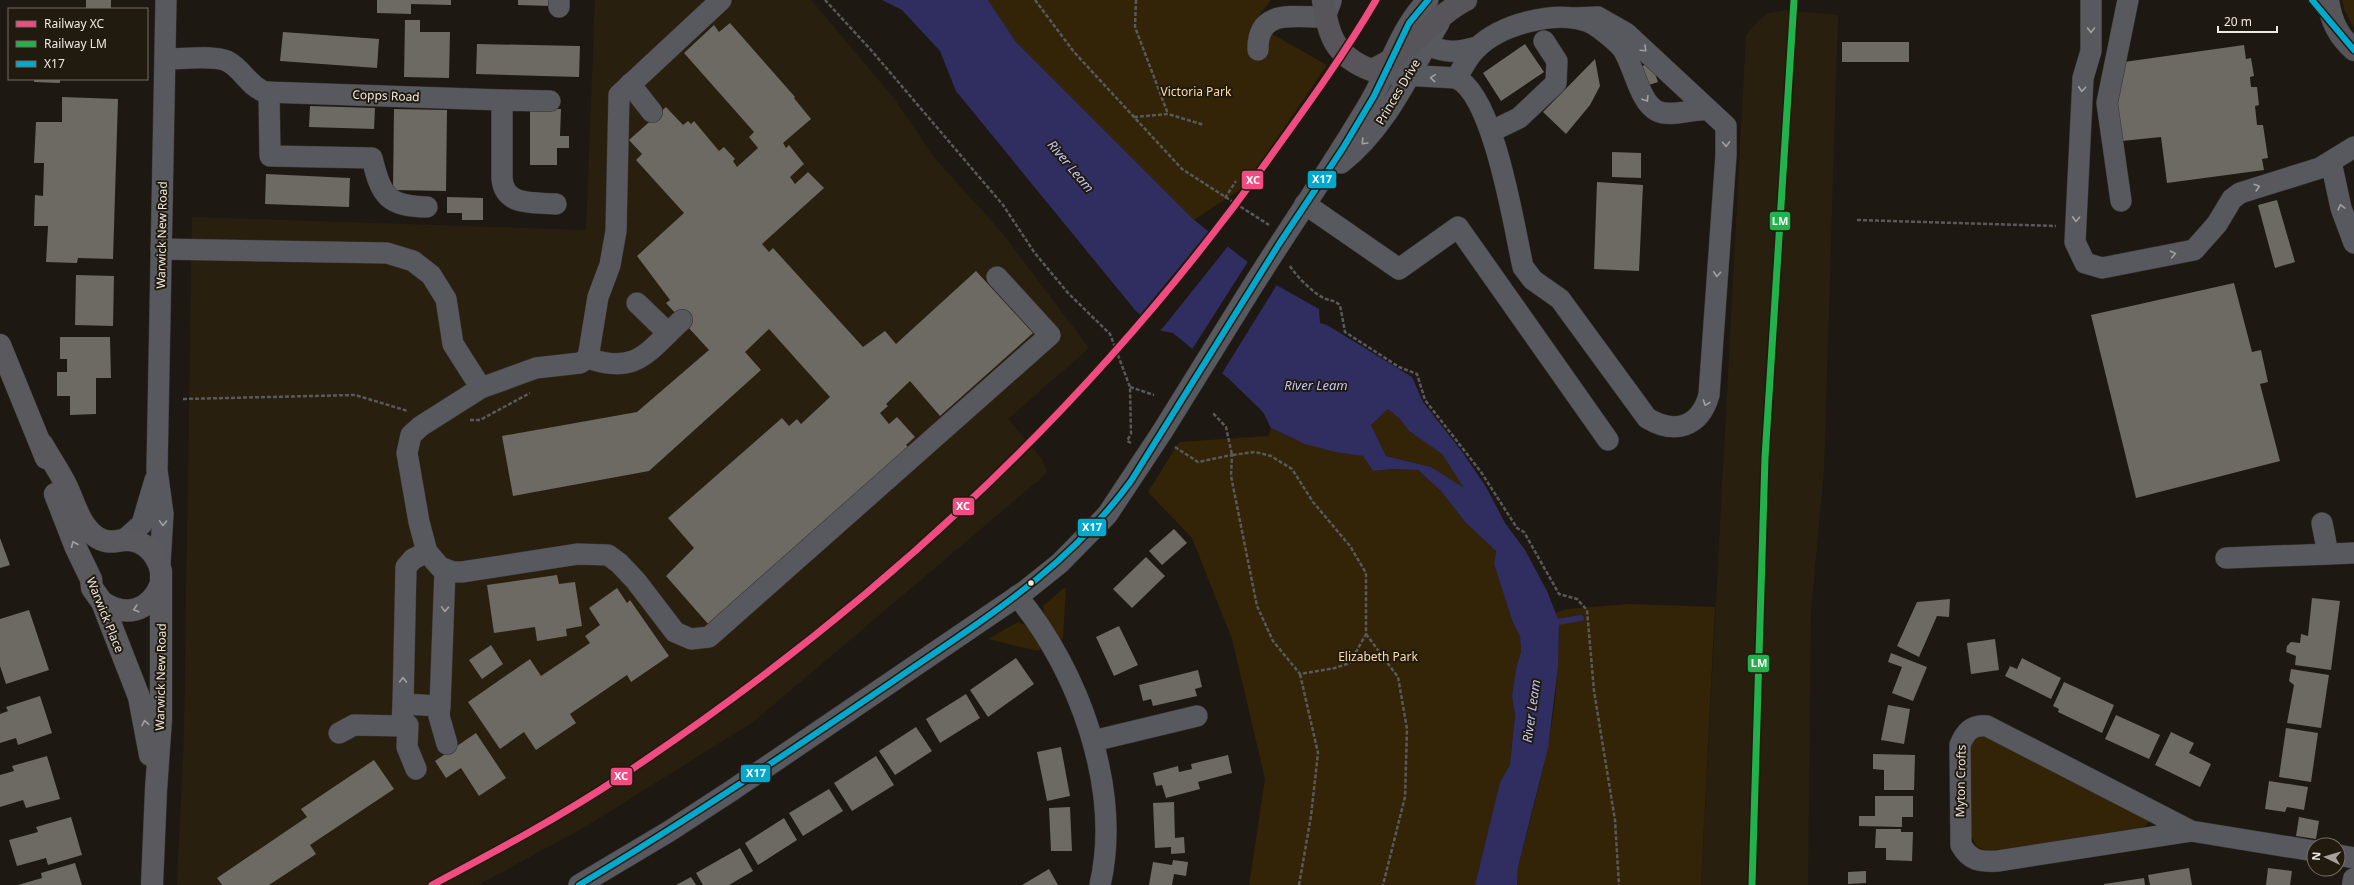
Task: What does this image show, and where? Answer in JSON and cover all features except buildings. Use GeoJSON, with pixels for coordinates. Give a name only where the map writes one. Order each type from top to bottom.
{"type":"FeatureCollection","features":[{"type":"Feature","properties":{"kind":"highway","name":"Princes Drive"},"geometry":{"type":"LineString","coordinates":[[1382,68],[1442,17],[1466,0]]}},
{"type":"Feature","properties":{"kind":"highway"},"geometry":{"type":"LineString","coordinates":[[2312,0],[2329,9],[2353,52]]}},
{"type":"Feature","properties":{"kind":"highway"},"geometry":{"type":"LineString","coordinates":[[1326,6],[1328,29],[1339,50],[1352,61],[1382,68]]}},
{"type":"Feature","properties":{"kind":"main road","name":"Warwick Place"},"geometry":{"type":"LineString","coordinates":[[0,345],[42,444],[66,486],[87,528],[98,537],[119,542],[133,541],[150,549],[160,574]]}},
{"type":"Feature","properties":{"kind":"main road","name":"Warwick Place"},"geometry":{"type":"LineString","coordinates":[[42,444],[60,509],[91,579],[92,588],[102,602],[142,710],[156,790]]}},
{"type":"Feature","properties":{"kind":"main road","name":"Warwick New Road"},"geometry":{"type":"LineString","coordinates":[[91,579],[94,561],[102,550],[119,542]]}},
{"type":"Feature","properties":{"kind":"main road","name":"Warwick New Road"},"geometry":{"type":"LineString","coordinates":[[152,885],[156,790],[162,711],[163,640],[160,574]]}},
{"type":"Feature","properties":{"kind":"main road"},"geometry":{"type":"LineString","coordinates":[[102,602],[121,611],[142,608],[150,602],[160,574]]}},
{"type":"Feature","properties":{"kind":"main road"},"geometry":{"type":"LineString","coordinates":[[2353,885],[2354,879]]}},
{"type":"Feature","properties":{"kind":"street","name":"Warwick New Road"},"geometry":{"type":"LineString","coordinates":[[160,574],[163,514],[157,470],[166,0]]}},
{"type":"Feature","properties":{"kind":"street"},"geometry":{"type":"LineString","coordinates":[[721,0],[619,95],[616,231],[610,265],[598,297],[588,358],[580,363],[536,368],[481,388],[421,426],[411,435],[407,453],[419,522],[427,552],[435,564],[445,570],[462,572],[578,554],[608,555],[619,563],[636,581],[675,632],[691,639],[709,637],[1050,335],[997,277]]}},
{"type":"Feature","properties":{"kind":"street","name":"Princes Drive"},"geometry":{"type":"LineString","coordinates":[[579,885],[668,832],[725,795],[1017,596],[1060,563],[1107,516],[1167,439],[1279,260],[1305,204],[1326,174],[1382,68],[1409,23],[1428,0]]}},
{"type":"Feature","properties":{"kind":"street"},"geometry":{"type":"LineString","coordinates":[[2091,0],[2091,51],[2083,78],[2074,242],[2085,263],[2102,268],[2194,250],[2217,224],[2232,199],[2240,193],[2320,168],[2354,146]]}},
{"type":"Feature","properties":{"kind":"street"},"geometry":{"type":"LineString","coordinates":[[2121,201],[2107,103],[2128,0]]}},
{"type":"Feature","properties":{"kind":"street"},"geometry":{"type":"LineString","coordinates":[[1258,50],[1258,41],[1264,25],[1288,8],[1326,6]]}},
{"type":"Feature","properties":{"kind":"street","name":"Princes Drive"},"geometry":{"type":"LineString","coordinates":[[1326,174],[1366,141],[1387,113],[1442,17]]}},
{"type":"Feature","properties":{"kind":"street"},"geometry":{"type":"LineString","coordinates":[[1598,17],[1626,33],[1726,126],[1726,154],[1709,395],[1702,413],[1693,422],[1680,427],[1660,426],[1647,418],[1560,299],[1533,280],[1523,267],[1492,131],[1476,100],[1463,82],[1456,78],[1432,78],[1409,75],[1382,68],[1426,45],[1444,52],[1457,52],[1477,47],[1499,33],[1518,24],[1537,20],[1598,17]]}},
{"type":"Feature","properties":{"kind":"street"},"geometry":{"type":"LineString","coordinates":[[1573,18],[1590,23],[1614,40],[1623,50],[1643,95],[1653,108],[1661,112],[1671,113],[1695,109],[1708,110]]}},
{"type":"Feature","properties":{"kind":"street"},"geometry":{"type":"LineString","coordinates":[[1603,33],[1618,69]]}},
{"type":"Feature","properties":{"kind":"street"},"geometry":{"type":"LineString","coordinates":[[1492,131],[1519,118],[1556,83],[1558,61],[1544,41]]}},
{"type":"Feature","properties":{"kind":"street"},"geometry":{"type":"LineString","coordinates":[[1456,78],[1477,47]]}},
{"type":"Feature","properties":{"kind":"street","name":"Copps Road"},"geometry":{"type":"LineString","coordinates":[[165,59],[216,58],[227,61],[253,86],[269,92],[550,101]]}},
{"type":"Feature","properties":{"kind":"street"},"geometry":{"type":"LineString","coordinates":[[630,84],[652,112]]}},
{"type":"Feature","properties":{"kind":"street"},"geometry":{"type":"LineString","coordinates":[[269,92],[270,156],[372,158],[376,174],[384,192],[391,200],[404,206],[427,207]]}},
{"type":"Feature","properties":{"kind":"street"},"geometry":{"type":"LineString","coordinates":[[502,100],[503,189],[507,196],[515,200],[556,204]]}},
{"type":"Feature","properties":{"kind":"street"},"geometry":{"type":"LineString","coordinates":[[2331,162],[2341,208],[2354,243]]}},
{"type":"Feature","properties":{"kind":"street"},"geometry":{"type":"LineString","coordinates":[[1305,204],[1399,269],[1458,227],[1608,440]]}},
{"type":"Feature","properties":{"kind":"street"},"geometry":{"type":"LineString","coordinates":[[161,249],[387,253],[412,261],[431,275],[446,299],[453,344],[481,388]]}},
{"type":"Feature","properties":{"kind":"street"},"geometry":{"type":"LineString","coordinates":[[588,358],[603,363],[634,361],[641,359],[675,326],[637,304]]}},
{"type":"Feature","properties":{"kind":"street","name":"Warwick New Road"},"geometry":{"type":"LineString","coordinates":[[119,542],[142,524],[146,516],[157,470]]}},
{"type":"Feature","properties":{"kind":"street"},"geometry":{"type":"LineString","coordinates":[[2322,524],[2328,554]]}},
{"type":"Feature","properties":{"kind":"street"},"geometry":{"type":"LineString","coordinates":[[402,726],[406,567],[413,559],[427,552]]}},
{"type":"Feature","properties":{"kind":"street"},"geometry":{"type":"LineString","coordinates":[[2226,558],[2354,553]]}},
{"type":"Feature","properties":{"kind":"street"},"geometry":{"type":"LineString","coordinates":[[445,570],[439,716],[448,744]]}},
{"type":"Feature","properties":{"kind":"street"},"geometry":{"type":"LineString","coordinates":[[1017,596],[1043,630],[1063,665],[1083,710],[1093,741],[1104,813],[1105,851],[1100,885]]}},
{"type":"Feature","properties":{"kind":"street"},"geometry":{"type":"LineString","coordinates":[[403,704],[440,706]]}},
{"type":"Feature","properties":{"kind":"street"},"geometry":{"type":"LineString","coordinates":[[1093,741],[1197,716]]}},
{"type":"Feature","properties":{"kind":"street"},"geometry":{"type":"LineString","coordinates":[[339,733],[354,725],[408,726],[407,747],[416,769]]}},
{"type":"Feature","properties":{"kind":"street","name":"Myton Crofts"},"geometry":{"type":"LineString","coordinates":[[2191,831],[1987,726],[1978,725],[1969,729],[1963,736],[1960,745],[1961,845],[1966,854],[1974,860],[1998,860],[2191,831],[2306,850]]}},
{"type":"Feature","properties":{"kind":"path"},"geometry":{"type":"LineString","coordinates":[[824,0],[871,50],[1003,205],[1034,252],[1068,293],[1110,334],[1130,387],[1131,434],[1127,441],[1131,443],[1134,438]]}},
{"type":"Feature","properties":{"kind":"path"},"geometry":{"type":"LineString","coordinates":[[1035,0],[1074,52],[1182,169],[1272,227]]}},
{"type":"Feature","properties":{"kind":"path"},"geometry":{"type":"LineString","coordinates":[[1136,0],[1135,27],[1168,114]]}},
{"type":"Feature","properties":{"kind":"path"},"geometry":{"type":"LineString","coordinates":[[1133,117],[1168,114],[1204,126]]}},
{"type":"Feature","properties":{"kind":"path"},"geometry":{"type":"LineString","coordinates":[[1225,198],[1236,181]]}},
{"type":"Feature","properties":{"kind":"path"},"geometry":{"type":"LineString","coordinates":[[1857,220],[2075,227]]}},
{"type":"Feature","properties":{"kind":"path"},"geometry":{"type":"LineString","coordinates":[[1279,260],[1302,282],[1326,299],[1333,299],[1340,305],[1345,332],[1399,367],[1417,374],[1425,400],[1477,466],[1517,528],[1524,532],[1559,594],[1577,599],[1586,610],[1594,691],[1615,820],[1618,885]]}},
{"type":"Feature","properties":{"kind":"path"},"geometry":{"type":"LineString","coordinates":[[1130,387],[1154,395]]}},
{"type":"Feature","properties":{"kind":"path"},"geometry":{"type":"LineString","coordinates":[[465,420],[480,420],[528,395],[533,389]]}},
{"type":"Feature","properties":{"kind":"path"},"geometry":{"type":"LineString","coordinates":[[183,399],[355,395],[434,418]]}},
{"type":"Feature","properties":{"kind":"path"},"geometry":{"type":"LineString","coordinates":[[1212,412],[1226,427],[1232,455],[1231,476],[1257,606],[1273,641],[1300,674],[1318,753],[1311,816],[1299,885]]}},
{"type":"Feature","properties":{"kind":"path"},"geometry":{"type":"LineString","coordinates":[[1167,439],[1198,462],[1256,452],[1271,456],[1292,469],[1313,502],[1350,546],[1366,573],[1366,634],[1350,663],[1335,668],[1300,674]]}},
{"type":"Feature","properties":{"kind":"path"},"geometry":{"type":"LineString","coordinates":[[1366,634],[1398,677],[1407,729],[1405,797],[1383,885]]}},
{"type":"Feature","properties":{"kind":"shaded area"},"geometry":{"type":"Polygon","coordinates":[[[595,0],[811,0],[893,97],[933,156],[1003,234],[1089,348],[1008,419],[1042,459],[1047,473],[753,722],[585,827],[478,885],[177,885],[184,733],[192,217],[586,230],[595,0]]]}},
{"type":"Feature","properties":{"kind":"shaded area"},"geometry":{"type":"Polygon","coordinates":[[[1786,10],[1838,15],[1824,470],[1811,611],[1808,885],[1701,885],[1746,35],[1758,21],[1769,13],[1786,10]]]}},
{"type":"Feature","properties":{"kind":"green space","name":"Victoria Park"},"geometry":{"type":"Polygon","coordinates":[[[988,0],[1271,0],[1259,15],[1272,34],[1327,65],[1244,187],[1194,220],[1016,42],[988,0]]]}},
{"type":"Feature","properties":{"kind":"green space"},"geometry":{"type":"Polygon","coordinates":[[[2342,0],[2354,0],[2354,28],[2344,9],[2342,0]]]}},
{"type":"Feature","properties":{"kind":"green space"},"geometry":{"type":"Polygon","coordinates":[[[1388,409],[1400,419],[1409,431],[1442,454],[1465,489],[1431,467],[1386,456],[1371,425],[1388,409]]]}},
{"type":"Feature","properties":{"kind":"green space","name":"Elizabeth Park"},"geometry":{"type":"Polygon","coordinates":[[[1271,428],[1304,443],[1339,452],[1363,456],[1373,471],[1392,469],[1418,470],[1441,491],[1466,523],[1496,551],[1494,564],[1513,623],[1520,636],[1521,652],[1516,668],[1512,696],[1515,715],[1510,765],[1500,782],[1475,885],[1249,885],[1265,779],[1232,639],[1192,538],[1148,492],[1179,442],[1269,436],[1271,428]]]}},
{"type":"Feature","properties":{"kind":"green space"},"geometry":{"type":"Polygon","coordinates":[[[1064,588],[1066,589],[1063,638],[1060,641],[1045,617],[1043,606],[1064,588]]]}},
{"type":"Feature","properties":{"kind":"green space"},"geometry":{"type":"Polygon","coordinates":[[[1629,604],[1715,607],[1701,885],[1517,885],[1518,867],[1544,762],[1554,708],[1559,638],[1559,628],[1555,613],[1566,609],[1629,604]]]}},
{"type":"Feature","properties":{"kind":"green space"},"geometry":{"type":"Polygon","coordinates":[[[1018,622],[1027,626],[1042,648],[1038,651],[988,639],[1018,622]]]}},
{"type":"Feature","properties":{"kind":"green space"},"geometry":{"type":"Polygon","coordinates":[[[1983,733],[2152,820],[2142,828],[1991,852],[1977,847],[1969,832],[1967,749],[1975,738],[1983,733]]]}},
{"type":"Feature","properties":{"kind":"water","name":"River Leam"},"geometry":{"type":"Polygon","coordinates":[[[882,0],[988,0],[1016,42],[1194,220],[1278,286],[1319,309],[1320,323],[1327,325],[1412,377],[1423,402],[1463,453],[1486,487],[1505,523],[1525,550],[1547,591],[1559,622],[1558,667],[1548,748],[1518,867],[1517,885],[1475,885],[1500,782],[1510,765],[1515,715],[1512,696],[1516,668],[1521,652],[1520,636],[1513,623],[1494,564],[1496,551],[1466,523],[1441,491],[1418,470],[1392,469],[1373,471],[1363,456],[1335,452],[1305,444],[1271,428],[1263,412],[1229,379],[1173,333],[1157,330],[1135,310],[956,91],[940,51],[902,10],[882,0]],[[1388,409],[1371,425],[1386,456],[1431,467],[1464,488],[1442,454],[1409,431],[1400,419],[1388,409]]]}},
{"type":"Feature","properties":{"kind":"pier"},"geometry":{"type":"Polygon","coordinates":[[[1210,230],[1229,245],[1159,332],[1156,331],[1139,316],[1210,230]]]}},
{"type":"Feature","properties":{"kind":"pier"},"geometry":{"type":"Polygon","coordinates":[[[1249,260],[1278,283],[1221,375],[1191,351],[1249,260]]]}},
{"type":"Feature","properties":{"kind":"waterway"},"geometry":{"type":"LineString","coordinates":[[1552,623],[1581,618]]}},
{"type":"Feature","properties":{"kind":"rail line","name":"XC"},"geometry":{"type":"LineString","coordinates":[[432,885],[574,806],[620,777],[714,712],[804,644],[892,571],[976,495],[1056,415],[1132,332],[1205,244],[1313,97],[1376,0]]}},
{"type":"Feature","properties":{"kind":"rail line","name":"LM"},"geometry":{"type":"LineString","coordinates":[[1752,885],[1765,458],[1794,0]]}},
{"type":"Feature","properties":{"kind":"transit line","name":"X17"},"geometry":{"type":"LineString","coordinates":[[579,885],[737,786],[958,637],[1020,592],[1050,568],[1078,542],[1105,513],[1131,481],[1279,244],[1343,148],[1374,96],[1409,23],[1428,0]]}},
{"type":"Feature","properties":{"kind":"transit line","name":"X17"},"geometry":{"type":"LineString","coordinates":[[2312,0],[2354,50]]}}]}
